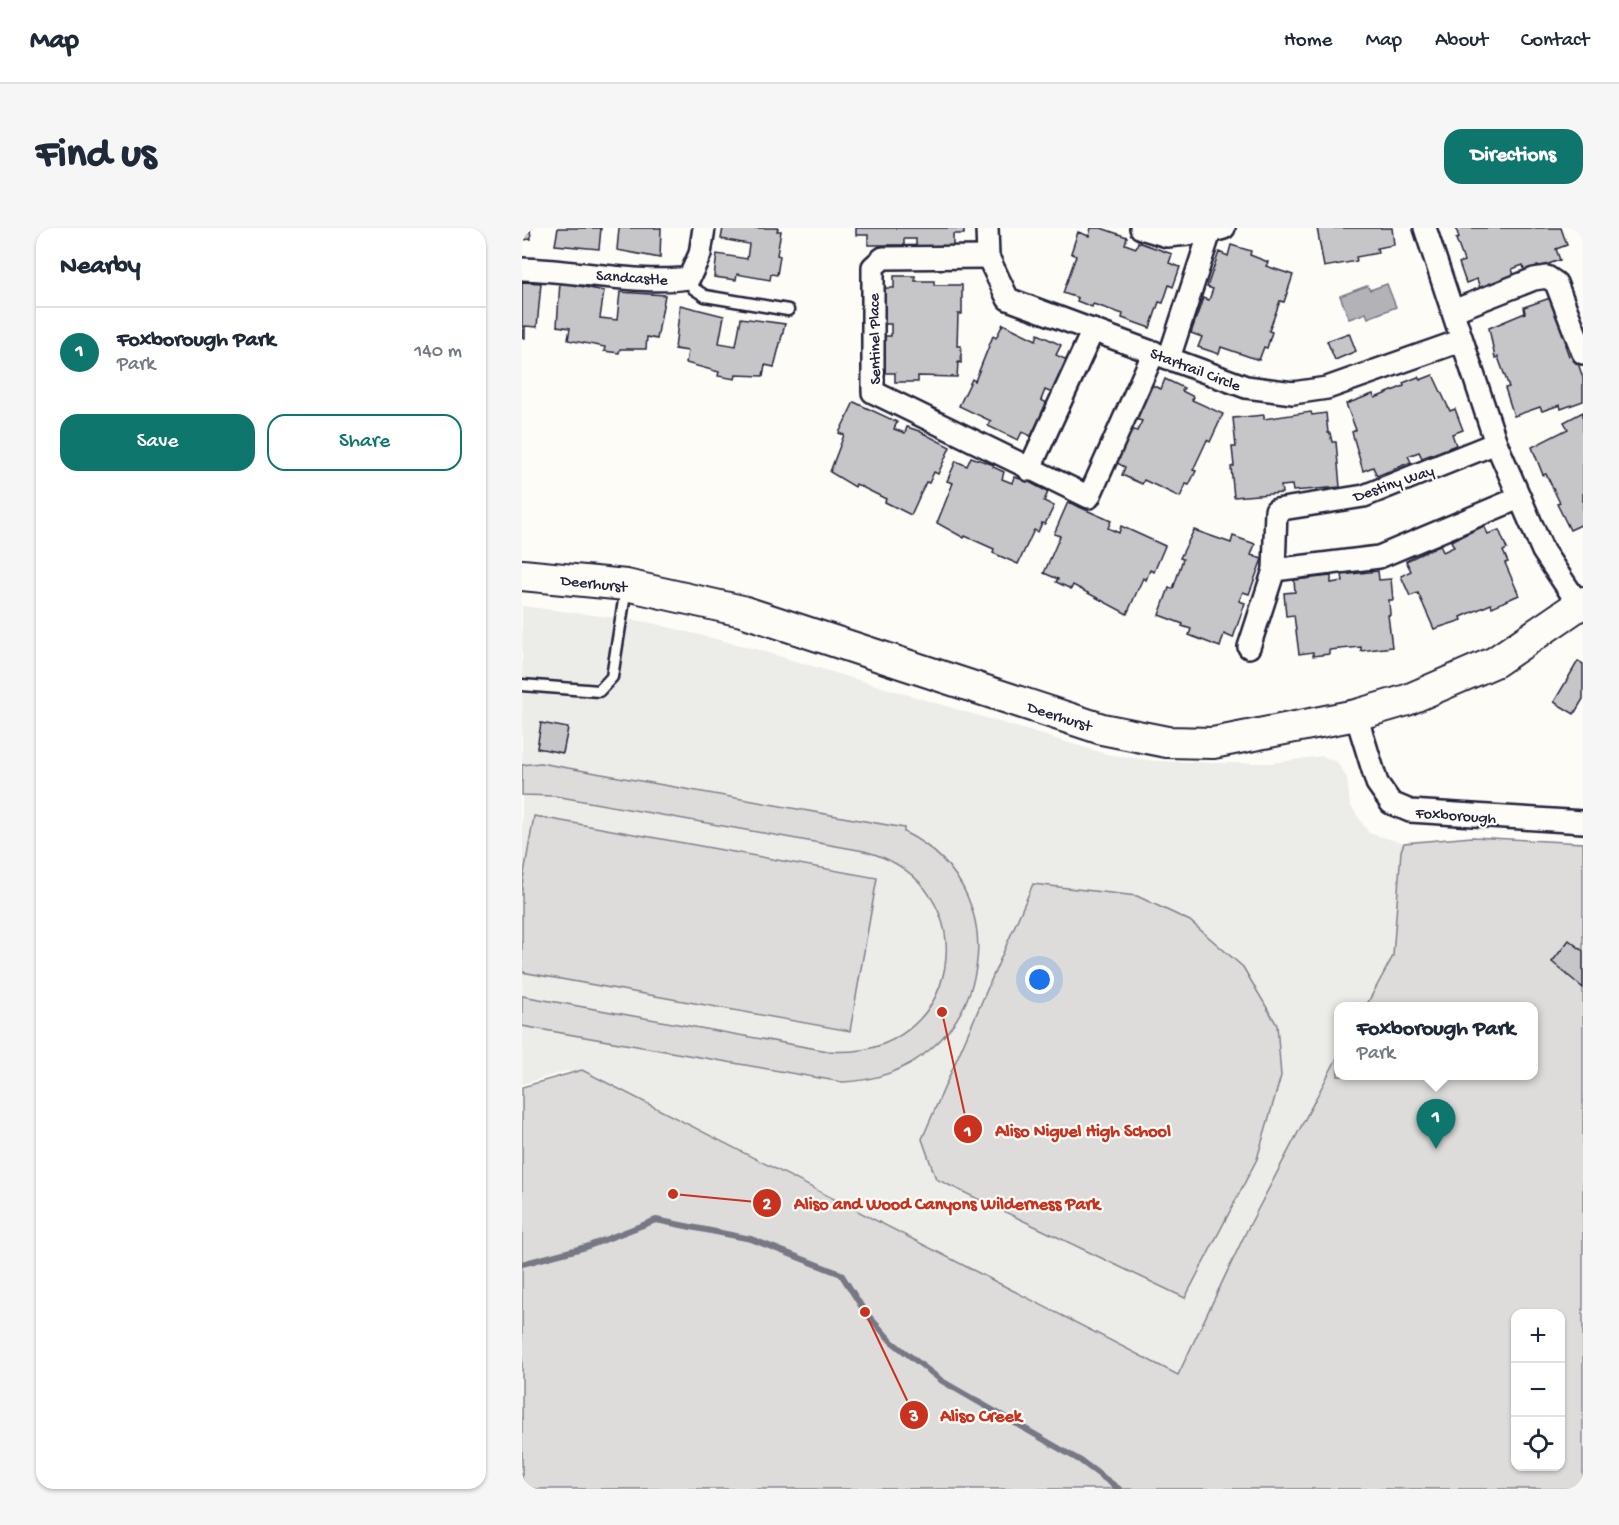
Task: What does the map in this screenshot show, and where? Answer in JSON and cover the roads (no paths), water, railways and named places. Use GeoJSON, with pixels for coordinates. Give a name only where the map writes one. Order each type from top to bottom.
{"type":"FeatureCollection","features":[{"type":"Feature","properties":{"kind":"street","name":"Sandcastle"},"geometry":{"type":"LineString","coordinates":[[522,269],[562,270],[666,281],[689,278],[700,254],[704,228]]}},
{"type":"Feature","properties":{"kind":"street","name":"Startrail Circle"},"geometry":{"type":"LineString","coordinates":[[987,228],[988,256],[1008,298],[1246,387],[1293,393],[1327,388],[1460,340]]}},
{"type":"Feature","properties":{"kind":"street"},"geometry":{"type":"LineString","coordinates":[[1141,228],[1167,236],[1217,230]]}},
{"type":"Feature","properties":{"kind":"street"},"geometry":{"type":"LineString","coordinates":[[1425,228],[1453,311],[1460,340],[1496,443],[1543,551],[1581,604]]}},
{"type":"Feature","properties":{"kind":"street"},"geometry":{"type":"LineString","coordinates":[[1162,355],[1217,230]]}},
{"type":"Feature","properties":{"kind":"street","name":"Sentinel Place"},"geometry":{"type":"LineString","coordinates":[[988,256],[883,258],[873,267],[873,392],[1029,470],[1089,497],[1162,355]]}},
{"type":"Feature","properties":{"kind":"street"},"geometry":{"type":"LineString","coordinates":[[1453,311],[1534,279],[1548,277],[1556,283],[1583,352]]}},
{"type":"Feature","properties":{"kind":"street"},"geometry":{"type":"LineString","coordinates":[[1029,470],[1093,330]]}},
{"type":"Feature","properties":{"kind":"street","name":"Destiny Way"},"geometry":{"type":"LineString","coordinates":[[1249,646],[1274,570],[1276,510],[1364,496],[1496,443]]}},
{"type":"Feature","properties":{"kind":"street"},"geometry":{"type":"LineString","coordinates":[[1274,570],[1379,557],[1519,498]]}},
{"type":"Feature","properties":{"kind":"street","name":"Deerhurst"},"geometry":{"type":"LineString","coordinates":[[522,575],[626,585],[742,611],[1102,729],[1167,742],[1213,742],[1356,715],[1407,700],[1495,662],[1581,604]]}},
{"type":"Feature","properties":{"kind":"street","name":"Foxborough"},"geometry":{"type":"LineString","coordinates":[[1356,715],[1377,783],[1391,803],[1410,812],[1583,822]]}},
{"type":"Feature","properties":{"kind":"lane"},"geometry":{"type":"LineString","coordinates":[[689,278],[693,288],[705,296],[788,310]]}},
{"type":"Feature","properties":{"kind":"lane"},"geometry":{"type":"LineString","coordinates":[[522,685],[599,691],[612,677],[626,585]]}},
{"type":"Feature","properties":{"kind":"waterway"},"geometry":{"type":"LineString","coordinates":[[522,1264],[586,1247],[656,1220],[751,1239],[841,1274],[865,1312],[892,1342],[942,1381],[1081,1461],[1119,1489]]}},
{"type":"Feature","properties":{"kind":"place","name":"Aliso Niguel High School"},"geometry":{"type":"Point","coordinates":[942,1012]}},
{"type":"Feature","properties":{"kind":"place","name":"Foxborough Park"},"geometry":{"type":"Point","coordinates":[1436,1149]}},
{"type":"Feature","properties":{"kind":"place","name":"Aliso and Wood Canyons Wilderness Park"},"geometry":{"type":"Point","coordinates":[673,1194]}},
{"type":"Feature","properties":{"kind":"place","name":"Aliso Creek"},"geometry":{"type":"Point","coordinates":[865,1312]}}]}
